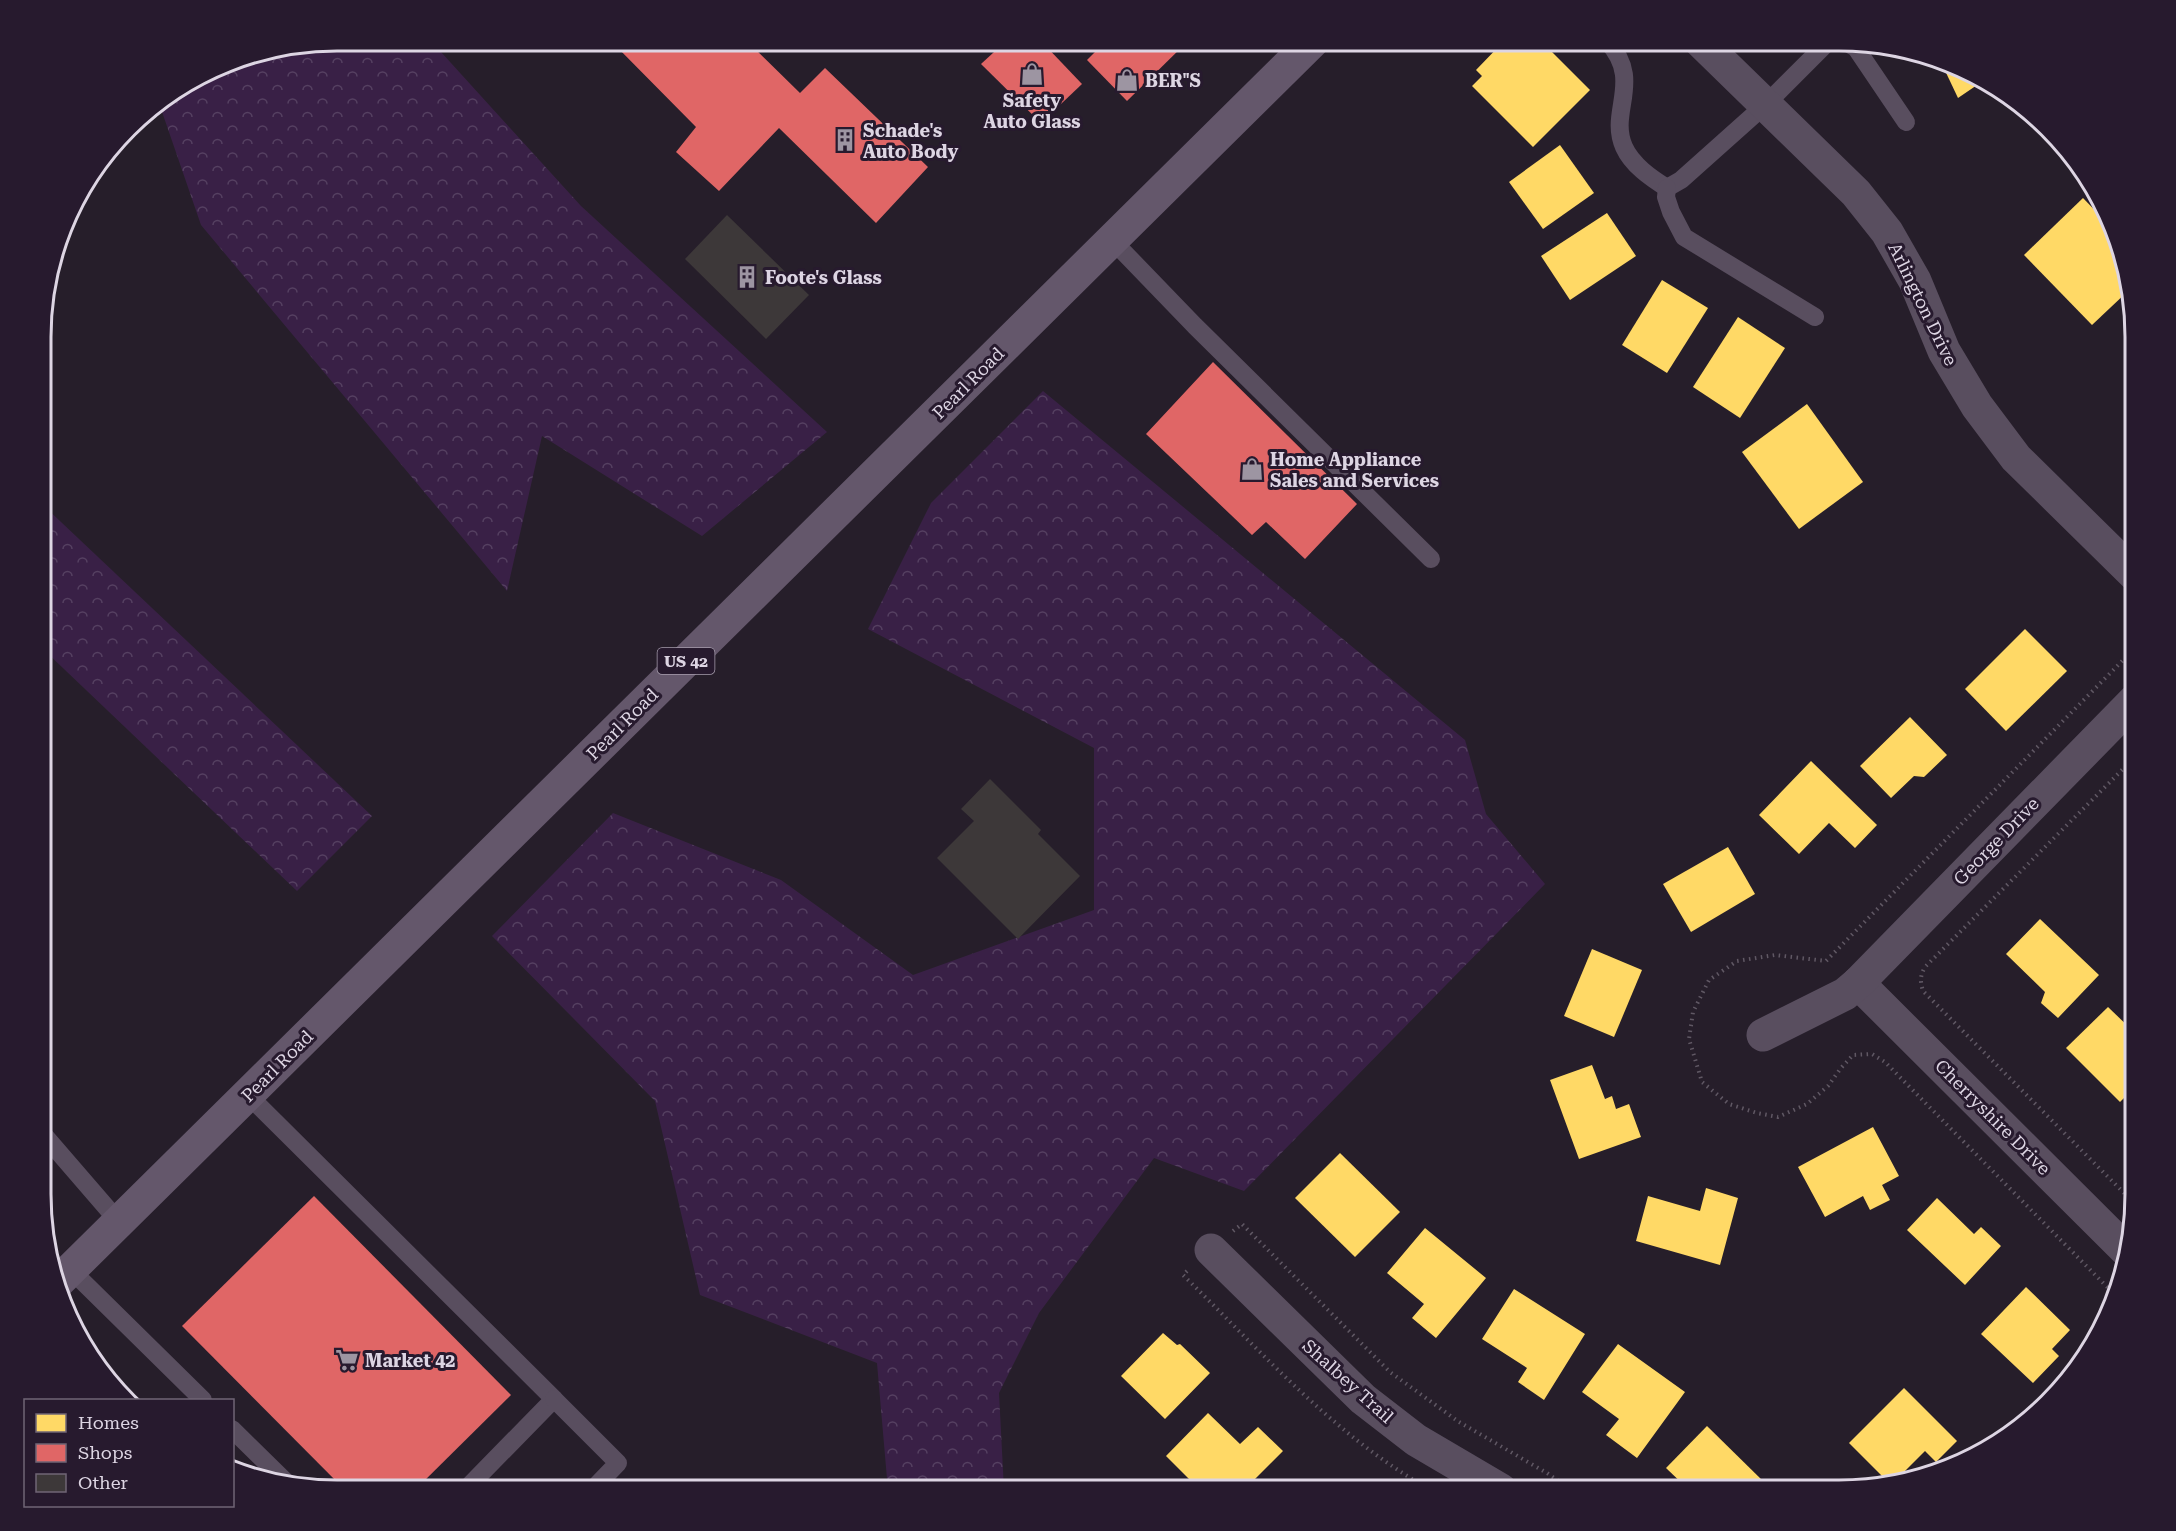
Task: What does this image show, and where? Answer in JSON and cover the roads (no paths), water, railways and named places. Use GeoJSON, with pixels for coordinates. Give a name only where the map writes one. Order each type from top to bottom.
{"type":"FeatureCollection","features":[{"type":"Feature","properties":{"kind":"main road","name":"Pearl Road"},"geometry":{"type":"LineString","coordinates":[[65,1276],[1303,51]]}},
{"type":"Feature","properties":{"kind":"street","name":"Arlington Drive"},"geometry":{"type":"LineString","coordinates":[[1710,51],[1856,193],[1887,232],[1915,281],[1944,351],[1977,406],[2016,458],[2125,565]]}},
{"type":"Feature","properties":{"kind":"street","name":"George Drive"},"geometry":{"type":"LineString","coordinates":[[1763,1035],[1845,994],[1858,983],[2125,710]]}},
{"type":"Feature","properties":{"kind":"street","name":"Cherryshire Drive"},"geometry":{"type":"LineString","coordinates":[[1858,983],[2121,1245]]}},
{"type":"Feature","properties":{"kind":"street","name":"Shalbey Trail"},"geometry":{"type":"LineString","coordinates":[[1211,1250],[1363,1399],[1416,1440],[1484,1480]]}},
{"type":"Feature","properties":{"kind":"lane"},"geometry":{"type":"LineString","coordinates":[[1613,51],[1622,65],[1626,86],[1620,124],[1624,147],[1640,169],[1667,188]]}},
{"type":"Feature","properties":{"kind":"lane"},"geometry":{"type":"LineString","coordinates":[[1667,188],[1681,180],[1765,105],[1819,51]]}},
{"type":"Feature","properties":{"kind":"lane"},"geometry":{"type":"LineString","coordinates":[[1859,52],[1906,122]]}},
{"type":"Feature","properties":{"kind":"lane"},"geometry":{"type":"LineString","coordinates":[[1667,188],[1666,197],[1671,212],[1684,237],[1815,317]]}},
{"type":"Feature","properties":{"kind":"lane"},"geometry":{"type":"LineString","coordinates":[[1112,240],[1195,326],[1431,559]]}},
{"type":"Feature","properties":{"kind":"lane"},"geometry":{"type":"LineString","coordinates":[[248,1095],[618,1463],[602,1480]]}},
{"type":"Feature","properties":{"kind":"lane"},"geometry":{"type":"LineString","coordinates":[[51,1143],[119,1222]]}},
{"type":"Feature","properties":{"kind":"lane"},"geometry":{"type":"LineString","coordinates":[[65,1276],[201,1399]]}},
{"type":"Feature","properties":{"kind":"lane"},"geometry":{"type":"LineString","coordinates":[[475,1480],[554,1399]]}},
{"type":"Feature","properties":{"kind":"lane"},"geometry":{"type":"LineString","coordinates":[[234,1431],[278,1474]]}},
{"type":"Feature","properties":{"kind":"place","name":"Safety Auto Glass"},"geometry":{"type":"Point","coordinates":[1032,74]}},
{"type":"Feature","properties":{"kind":"place","name":"BER\"S"},"geometry":{"type":"Point","coordinates":[1127,80]}},
{"type":"Feature","properties":{"kind":"place","name":"Schade's Auto Body"},"geometry":{"type":"Point","coordinates":[845,140]}},
{"type":"Feature","properties":{"kind":"place","name":"Foote's Glass"},"geometry":{"type":"Point","coordinates":[747,277]}},
{"type":"Feature","properties":{"kind":"place","name":"Home Appliance Sales and Services"},"geometry":{"type":"Point","coordinates":[1252,469]}},
{"type":"Feature","properties":{"kind":"place","name":"Market 42"},"geometry":{"type":"Point","coordinates":[347,1360]}}]}
